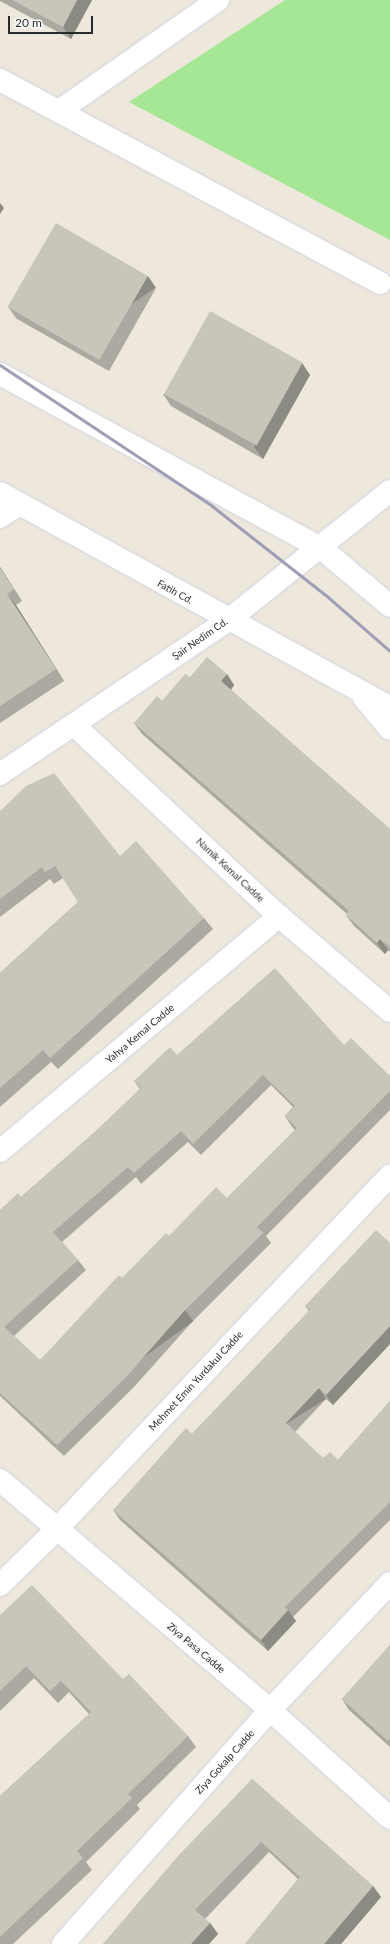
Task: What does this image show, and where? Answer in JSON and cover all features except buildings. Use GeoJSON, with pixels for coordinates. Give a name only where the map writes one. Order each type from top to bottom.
{"type":"FeatureCollection","features":[{"type":"Feature","properties":{"kind":"street"},"geometry":{"type":"LineString","coordinates":[[59,111],[218,0]]}},
{"type":"Feature","properties":{"kind":"street"},"geometry":{"type":"LineString","coordinates":[[0,80],[380,283]]}},
{"type":"Feature","properties":{"kind":"street"},"geometry":{"type":"LineString","coordinates":[[0,374],[321,548],[390,606]]}},
{"type":"Feature","properties":{"kind":"street","name":"Şair Nedim Cd."},"geometry":{"type":"LineString","coordinates":[[0,774],[227,621],[321,548],[390,491]]}},
{"type":"Feature","properties":{"kind":"street","name":"Fatih Cd."},"geometry":{"type":"LineString","coordinates":[[0,493],[227,621],[353,684],[390,707]]}},
{"type":"Feature","properties":{"kind":"street"},"geometry":{"type":"LineString","coordinates":[[0,517],[19,504]]}},
{"type":"Feature","properties":{"kind":"street","name":"Fatih Cd."},"geometry":{"type":"LineString","coordinates":[[353,684],[390,729]]}},
{"type":"Feature","properties":{"kind":"street","name":"Namik Kemal Cadde"},"geometry":{"type":"LineString","coordinates":[[74,725],[279,916],[390,1011]]}},
{"type":"Feature","properties":{"kind":"street","name":"Yahya Kemal Cadde"},"geometry":{"type":"LineString","coordinates":[[0,1151],[279,916]]}},
{"type":"Feature","properties":{"kind":"street","name":"Mehmet Emin Yurdakul Cadde"},"geometry":{"type":"LineString","coordinates":[[0,1585],[56,1530],[390,1175]]}},
{"type":"Feature","properties":{"kind":"street","name":"Ziya Pasa Cadde"},"geometry":{"type":"LineString","coordinates":[[0,1480],[56,1530],[270,1710],[390,1818]]}},
{"type":"Feature","properties":{"kind":"street","name":"Ziya Gokalp Cadde"},"geometry":{"type":"LineString","coordinates":[[63,1944],[270,1710],[390,1583]]}},
{"type":"Feature","properties":{"kind":"green space"},"geometry":{"type":"Polygon","coordinates":[[[285,0],[390,0],[390,240],[129,102],[285,0]]]}},
{"type":"Feature","properties":{"kind":"railway"},"geometry":{"type":"LineString","coordinates":[[0,365],[212,506],[328,597],[390,651]]}}]}
